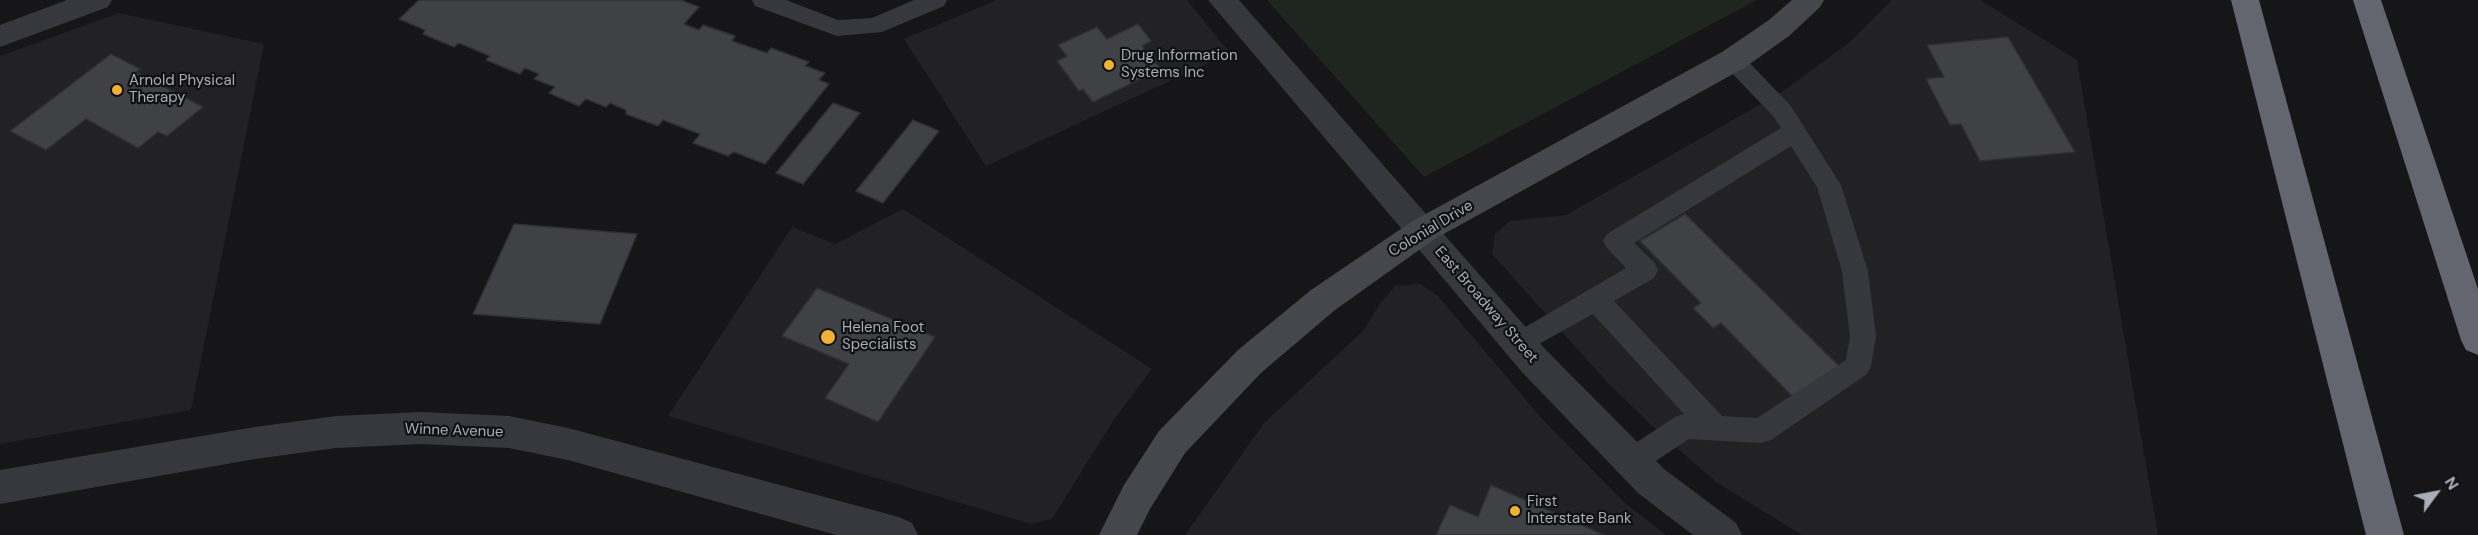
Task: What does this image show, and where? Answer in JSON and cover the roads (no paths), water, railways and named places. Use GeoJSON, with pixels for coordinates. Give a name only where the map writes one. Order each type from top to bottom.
{"type":"FeatureCollection","features":[{"type":"Feature","properties":{"kind":"highway"},"geometry":{"type":"LineString","coordinates":[[2246,0],[2385,535]]}},
{"type":"Feature","properties":{"kind":"highway"},"geometry":{"type":"LineString","coordinates":[[2367,0],[2478,340]]}},
{"type":"Feature","properties":{"kind":"main road","name":"Colonial Drive"},"geometry":{"type":"LineString","coordinates":[[1118,535],[1137,497],[1172,442],[1250,361],[1323,300],[1422,231],[1733,60],[1779,28],[1810,0]]}},
{"type":"Feature","properties":{"kind":"street"},"geometry":{"type":"LineString","coordinates":[[0,36],[98,0]]}},
{"type":"Feature","properties":{"kind":"street","name":"East Broadway Street"},"geometry":{"type":"LineString","coordinates":[[1222,0],[1519,344],[1652,481],[1723,535]]}},
{"type":"Feature","properties":{"kind":"street","name":"Winne Avenue"},"geometry":{"type":"LineString","coordinates":[[0,487],[255,443],[336,432],[421,428],[498,431],[568,444],[899,535]]}},
{"type":"Feature","properties":{"kind":"lane"},"geometry":{"type":"LineString","coordinates":[[763,0],[837,28],[874,26],[936,0]]}},
{"type":"Feature","properties":{"kind":"lane"},"geometry":{"type":"LineString","coordinates":[[1632,461],[1685,426],[1761,431],[1858,366],[1863,336],[1855,271],[1828,185],[1782,111],[1733,60]]}},
{"type":"Feature","properties":{"kind":"lane"},"geometry":{"type":"LineString","coordinates":[[1519,344],[1645,270],[1616,241],[1794,132]]}},
{"type":"Feature","properties":{"kind":"lane"},"geometry":{"type":"LineString","coordinates":[[1596,299],[1715,428]]}},
{"type":"Feature","properties":{"kind":"place","name":"Drug Information Systems Inc"},"geometry":{"type":"Point","coordinates":[1109,65]}},
{"type":"Feature","properties":{"kind":"place","name":"Arnold Physical Therapy"},"geometry":{"type":"Point","coordinates":[117,90]}},
{"type":"Feature","properties":{"kind":"place","name":"Helena Foot Specialists"},"geometry":{"type":"Point","coordinates":[828,337]}},
{"type":"Feature","properties":{"kind":"place","name":"First Interstate Bank"},"geometry":{"type":"Point","coordinates":[1515,511]}}]}
